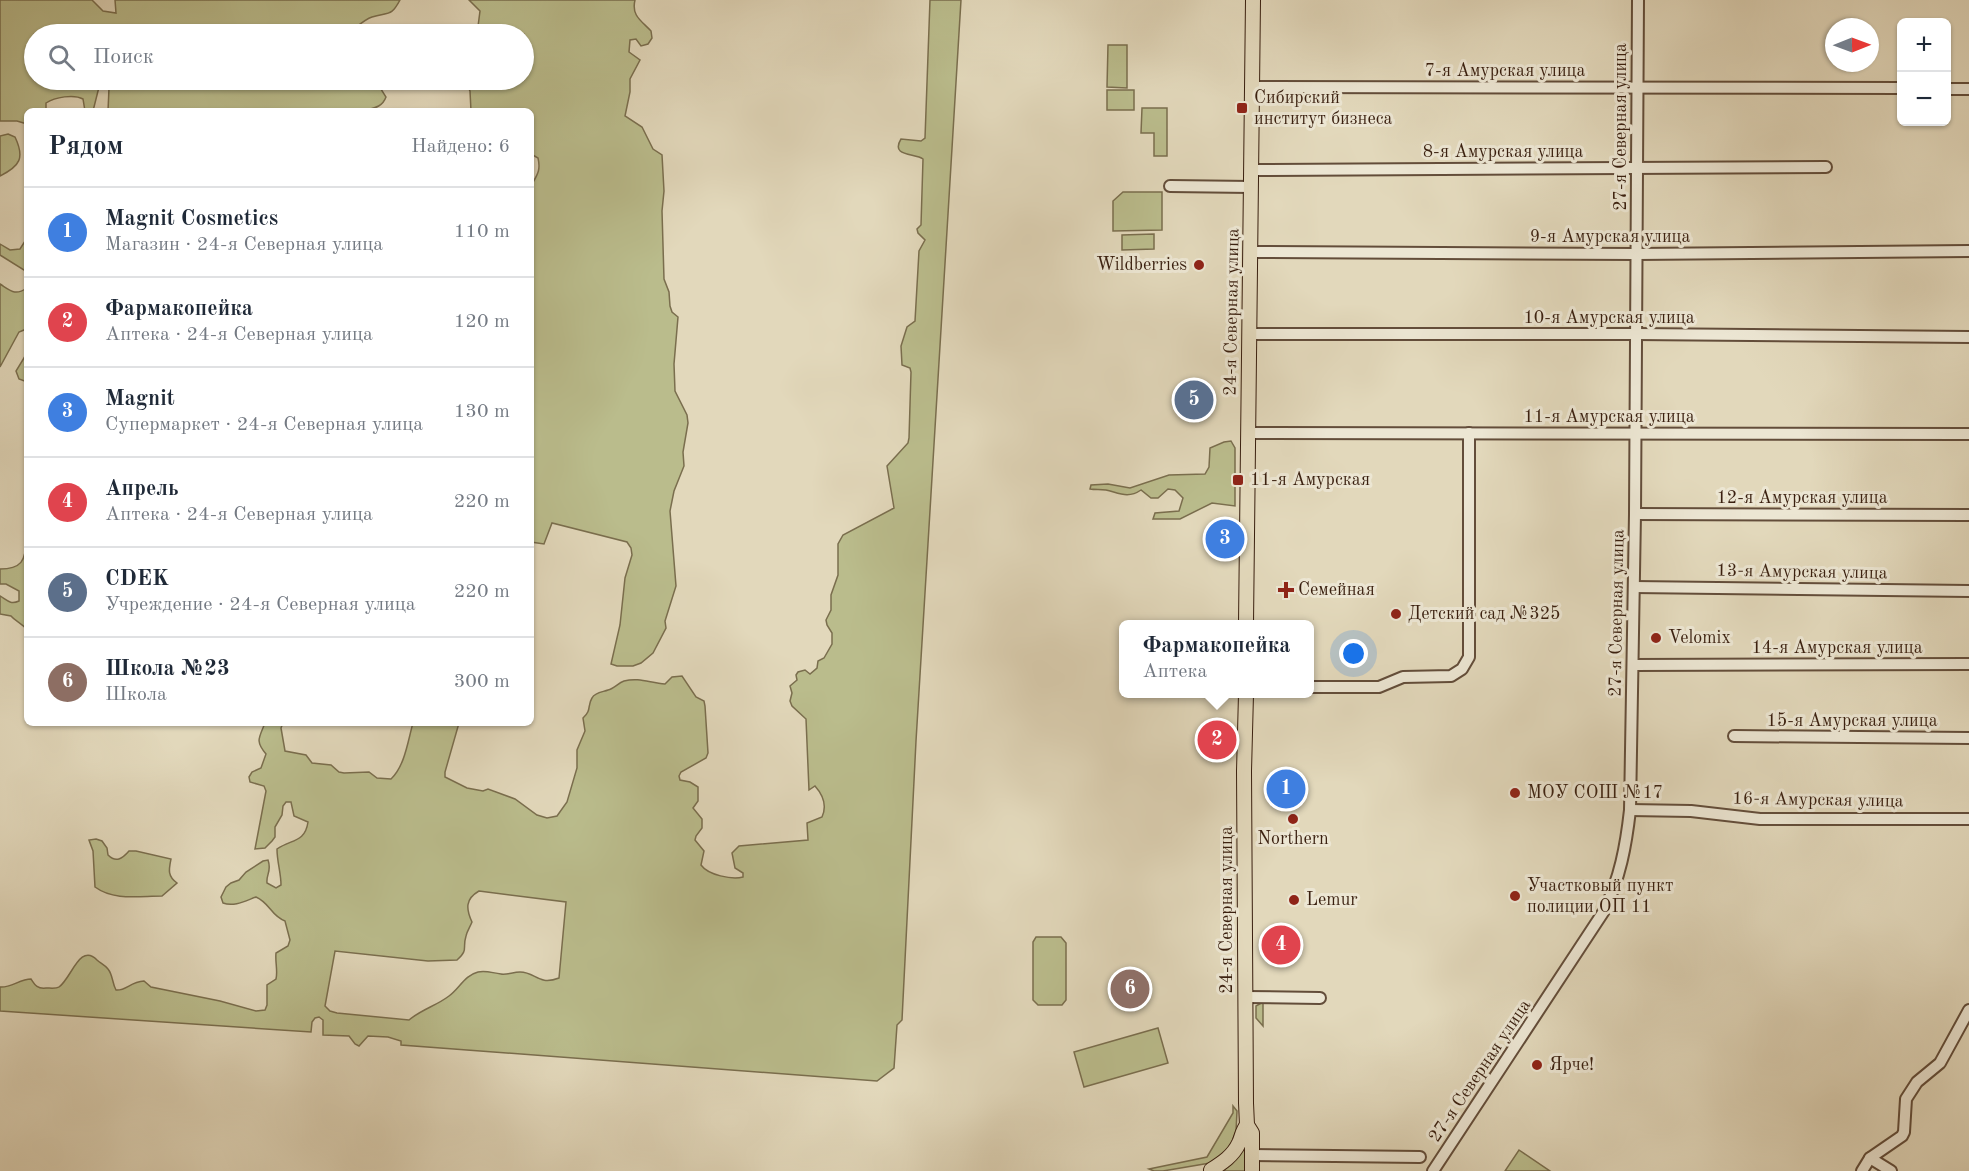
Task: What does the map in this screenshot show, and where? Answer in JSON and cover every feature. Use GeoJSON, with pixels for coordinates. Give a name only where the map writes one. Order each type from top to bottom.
{"type":"FeatureCollection","features":[{"type":"Feature","properties":{"kind":"main road","name":"24-я Северная улица"},"geometry":{"type":"LineString","coordinates":[[1246,620],[1253,0]]}},
{"type":"Feature","properties":{"kind":"main road","name":"24-я Северная улица"},"geometry":{"type":"LineString","coordinates":[[1246,698],[1244,771],[1247,1125],[1252,1133],[1252,1171]]}},
{"type":"Feature","properties":{"kind":"main road","name":"24-я Северная улица"},"geometry":{"type":"LineString","coordinates":[[1212,1171],[1230,1156],[1247,1125]]}},
{"type":"Feature","properties":{"kind":"main road"},"geometry":{"type":"LineString","coordinates":[[1206,1171],[1212,1171]]}},
{"type":"Feature","properties":{"kind":"street","name":"27-я Северная улица"},"geometry":{"type":"LineString","coordinates":[[1433,1171],[1604,911],[1622,865],[1630,810],[1633,665],[1638,0]]}},
{"type":"Feature","properties":{"kind":"street","name":"7-я Амурская улица"},"geometry":{"type":"LineString","coordinates":[[1252,87],[1897,88]]}},
{"type":"Feature","properties":{"kind":"street"},"geometry":{"type":"LineString","coordinates":[[1951,89],[1969,89]]}},
{"type":"Feature","properties":{"kind":"street","name":"8-я Амурская улица"},"geometry":{"type":"LineString","coordinates":[[1251,170],[1826,167]]}},
{"type":"Feature","properties":{"kind":"street"},"geometry":{"type":"LineString","coordinates":[[1170,186],[1251,187]]}},
{"type":"Feature","properties":{"kind":"street","name":"9-я Амурская улица"},"geometry":{"type":"LineString","coordinates":[[1251,252],[1636,254],[1969,251]]}},
{"type":"Feature","properties":{"kind":"street","name":"10-я Амурская улица"},"geometry":{"type":"LineString","coordinates":[[1250,334],[1636,334],[1969,338]]}},
{"type":"Feature","properties":{"kind":"street","name":"11-я Амурская улица"},"geometry":{"type":"LineString","coordinates":[[1249,433],[1969,434]]}},
{"type":"Feature","properties":{"kind":"street"},"geometry":{"type":"LineString","coordinates":[[1314,687],[1379,687],[1403,677],[1451,676],[1466,664],[1469,657],[1469,433]]}},
{"type":"Feature","properties":{"kind":"street","name":"12-я Амурская улица"},"geometry":{"type":"LineString","coordinates":[[1635,514],[1969,515]]}},
{"type":"Feature","properties":{"kind":"street","name":"13-я Амурская улица"},"geometry":{"type":"LineString","coordinates":[[1634,587],[1969,591]]}},
{"type":"Feature","properties":{"kind":"street","name":"14-я Амурская улица"},"geometry":{"type":"LineString","coordinates":[[1633,665],[1969,664]]}},
{"type":"Feature","properties":{"kind":"street","name":"15-я Амурская улица"},"geometry":{"type":"LineString","coordinates":[[1734,736],[1969,738]]}},
{"type":"Feature","properties":{"kind":"street","name":"16-я Амурская улица"},"geometry":{"type":"LineString","coordinates":[[1630,810],[1691,811],[1760,819],[1969,819]]}},
{"type":"Feature","properties":{"kind":"street"},"geometry":{"type":"LineString","coordinates":[[1246,997],[1320,998]]}},
{"type":"Feature","properties":{"kind":"street"},"geometry":{"type":"LineString","coordinates":[[1862,1171],[1870,1158],[1902,1136],[1906,1099],[1917,1082],[1940,1063],[1969,1010]]}},
{"type":"Feature","properties":{"kind":"street"},"geometry":{"type":"LineString","coordinates":[[1252,1155],[1420,1157]]}},
{"type":"Feature","properties":{"kind":"street"},"geometry":{"type":"LineString","coordinates":[[1870,1158],[1891,1171]]}},
{"type":"Feature","properties":{"kind":"green space"},"geometry":{"type":"Polygon","coordinates":[[[0,0],[92,0],[103,11],[116,13],[115,0],[400,0],[392,12],[370,18],[361,24],[24,24],[24,90],[98,90],[94,108],[84,108],[83,99],[70,96],[46,103],[46,108],[24,108],[24,123],[0,121],[0,0]]]}},
{"type":"Feature","properties":{"kind":"green space"},"geometry":{"type":"Polygon","coordinates":[[[469,0],[635,0],[636,14],[651,31],[652,38],[648,44],[641,46],[636,39],[630,40],[629,52],[640,60],[630,79],[625,116],[642,127],[653,149],[662,155],[664,279],[672,312],[678,317],[674,364],[675,391],[687,415],[688,423],[683,452],[684,466],[674,491],[670,511],[676,586],[665,621],[666,628],[653,653],[641,663],[633,666],[611,664],[620,625],[625,578],[632,555],[627,542],[552,523],[544,544],[534,542],[534,180],[538,173],[539,162],[534,156],[534,108],[471,108],[469,90],[534,90],[534,24],[478,24],[480,11],[469,0]]]}},
{"type":"Feature","properties":{"kind":"green space"},"geometry":{"type":"Polygon","coordinates":[[[930,0],[961,0],[916,741],[902,1020],[897,1025],[894,1068],[877,1081],[401,1045],[401,1041],[388,1037],[368,1036],[359,1046],[349,1036],[323,1035],[323,1020],[319,1017],[312,1022],[311,1032],[0,1011],[0,987],[31,979],[40,988],[58,988],[76,964],[86,956],[91,956],[107,968],[116,990],[144,981],[151,987],[256,1011],[265,1010],[267,985],[276,979],[276,953],[288,946],[290,940],[285,921],[256,897],[231,904],[223,903],[221,897],[231,883],[268,860],[267,883],[276,888],[281,885],[277,849],[301,837],[308,822],[294,816],[291,802],[286,802],[275,827],[275,837],[265,848],[255,849],[266,791],[264,786],[250,782],[249,777],[252,772],[261,768],[266,754],[259,742],[264,726],[282,726],[285,751],[306,755],[312,763],[331,765],[339,772],[369,772],[377,778],[391,779],[403,760],[412,726],[458,726],[445,777],[467,788],[483,791],[488,789],[515,799],[537,815],[547,818],[557,816],[567,802],[577,768],[577,750],[585,731],[583,718],[588,713],[593,696],[624,681],[640,680],[665,684],[672,677],[682,676],[696,697],[704,701],[705,706],[708,753],[706,758],[681,772],[679,776],[680,780],[698,787],[698,801],[693,808],[702,819],[702,828],[695,840],[704,851],[701,865],[704,869],[720,876],[743,877],[743,873],[735,868],[732,853],[739,846],[808,840],[807,823],[822,817],[824,805],[815,786],[809,790],[806,719],[792,706],[790,686],[797,680],[798,672],[805,670],[810,674],[817,668],[818,661],[824,658],[832,644],[832,633],[826,620],[831,610],[831,595],[838,575],[838,544],[843,535],[894,508],[887,466],[908,443],[909,438],[911,372],[910,368],[902,365],[901,346],[907,327],[915,321],[919,251],[925,240],[917,229],[921,225],[923,159],[901,152],[898,145],[901,139],[921,141],[925,138],[930,0]],[[479,891],[469,901],[468,909],[472,922],[466,934],[464,951],[457,960],[428,961],[335,951],[325,1006],[337,1013],[409,1020],[453,993],[469,976],[478,972],[525,973],[542,980],[559,978],[566,902],[479,891]]]}},
{"type":"Feature","properties":{"kind":"green space"},"geometry":{"type":"Polygon","coordinates":[[[1108,45],[1127,45],[1127,88],[1107,87],[1108,45]]]}},
{"type":"Feature","properties":{"kind":"green space"},"geometry":{"type":"Polygon","coordinates":[[[109,90],[382,90],[386,97],[380,105],[373,108],[108,108],[109,90]]]}},
{"type":"Feature","properties":{"kind":"green space"},"geometry":{"type":"Polygon","coordinates":[[[1107,90],[1134,90],[1134,110],[1107,110],[1107,90]]]}},
{"type":"Feature","properties":{"kind":"green space"},"geometry":{"type":"Polygon","coordinates":[[[1142,108],[1167,108],[1167,156],[1154,156],[1154,133],[1141,133],[1142,108]]]}},
{"type":"Feature","properties":{"kind":"green space"},"geometry":{"type":"Polygon","coordinates":[[[8,134],[15,137],[20,156],[12,169],[0,176],[0,136],[8,134]]]}},
{"type":"Feature","properties":{"kind":"green space"},"geometry":{"type":"Polygon","coordinates":[[[1123,192],[1162,192],[1162,230],[1113,231],[1113,201],[1123,192]]]}},
{"type":"Feature","properties":{"kind":"green space"},"geometry":{"type":"Polygon","coordinates":[[[1154,234],[1154,249],[1122,250],[1122,235],[1154,234]]]}},
{"type":"Feature","properties":{"kind":"green space"},"geometry":{"type":"Polygon","coordinates":[[[24,243],[24,270],[0,255],[0,244],[10,250],[20,249],[24,243]]]}},
{"type":"Feature","properties":{"kind":"green space"},"geometry":{"type":"Polygon","coordinates":[[[0,284],[16,292],[24,290],[24,330],[19,332],[0,367],[0,284]]]}},
{"type":"Feature","properties":{"kind":"green space"},"geometry":{"type":"Polygon","coordinates":[[[24,358],[24,381],[19,379],[16,371],[24,358]]]}},
{"type":"Feature","properties":{"kind":"green space"},"geometry":{"type":"Polygon","coordinates":[[[1231,441],[1235,448],[1235,506],[1212,503],[1180,519],[1153,519],[1155,513],[1179,511],[1183,498],[1175,490],[1168,489],[1158,498],[1151,498],[1141,490],[1128,495],[1090,489],[1091,485],[1108,484],[1130,488],[1169,475],[1205,474],[1209,467],[1210,448],[1231,441]]]}},
{"type":"Feature","properties":{"kind":"green space"},"geometry":{"type":"Polygon","coordinates":[[[24,556],[24,627],[11,616],[0,614],[0,596],[16,602],[19,601],[19,591],[6,584],[0,584],[0,569],[13,567],[24,556]]]}},
{"type":"Feature","properties":{"kind":"green space"},"geometry":{"type":"Polygon","coordinates":[[[89,840],[102,841],[107,848],[108,855],[114,859],[121,858],[129,851],[136,851],[171,859],[170,875],[177,883],[162,896],[127,897],[102,891],[95,887],[93,851],[89,840]]]}},
{"type":"Feature","properties":{"kind":"green space"},"geometry":{"type":"Polygon","coordinates":[[[1036,937],[1061,937],[1066,943],[1066,1000],[1062,1005],[1038,1005],[1033,1000],[1033,942],[1036,937]]]}},
{"type":"Feature","properties":{"kind":"green space"},"geometry":{"type":"Polygon","coordinates":[[[1263,1002],[1263,1026],[1256,1018],[1256,1006],[1263,1002]]]}},
{"type":"Feature","properties":{"kind":"green space"},"geometry":{"type":"Polygon","coordinates":[[[1158,1028],[1168,1063],[1084,1087],[1074,1052],[1158,1028]]]}},
{"type":"Feature","properties":{"kind":"green space"},"geometry":{"type":"Polygon","coordinates":[[[1233,1106],[1237,1111],[1236,1131],[1229,1150],[1210,1163],[1163,1171],[1149,1169],[1207,1157],[1233,1113],[1233,1106]]]}},
{"type":"Feature","properties":{"kind":"green space"},"geometry":{"type":"Polygon","coordinates":[[[1247,1134],[1247,1171],[1222,1169],[1247,1134]]]}},
{"type":"Feature","properties":{"kind":"green space"},"geometry":{"type":"Polygon","coordinates":[[[1519,1150],[1550,1171],[1505,1171],[1519,1150]]]}},
{"type":"Feature","properties":{"kind":"place","name":"Сибирский институт бизнеса"},"geometry":{"type":"Point","coordinates":[1242,108]}},
{"type":"Feature","properties":{"kind":"place","name":"Wildberries"},"geometry":{"type":"Point","coordinates":[1199,265]}},
{"type":"Feature","properties":{"kind":"place","name":"CDEK"},"geometry":{"type":"Point","coordinates":[1194,400]}},
{"type":"Feature","properties":{"kind":"place","name":"11-я Амурская"},"geometry":{"type":"Point","coordinates":[1238,480]}},
{"type":"Feature","properties":{"kind":"place","name":"Magnit"},"geometry":{"type":"Point","coordinates":[1225,539]}},
{"type":"Feature","properties":{"kind":"place","name":"Семейная"},"geometry":{"type":"Point","coordinates":[1286,590]}},
{"type":"Feature","properties":{"kind":"place","name":"Детский сад №325"},"geometry":{"type":"Point","coordinates":[1396,614]}},
{"type":"Feature","properties":{"kind":"place","name":"Velomix"},"geometry":{"type":"Point","coordinates":[1656,638]}},
{"type":"Feature","properties":{"kind":"place","name":"Фармакопейка"},"geometry":{"type":"Point","coordinates":[1217,740]}},
{"type":"Feature","properties":{"kind":"place","name":"Magnit Cosmetics"},"geometry":{"type":"Point","coordinates":[1286,789]}},
{"type":"Feature","properties":{"kind":"place","name":"МОУ СОШ №17"},"geometry":{"type":"Point","coordinates":[1515,793]}},
{"type":"Feature","properties":{"kind":"place","name":"Northern"},"geometry":{"type":"Point","coordinates":[1293,819]}},
{"type":"Feature","properties":{"kind":"place","name":"Участковый пункт полиции ОП 11"},"geometry":{"type":"Point","coordinates":[1515,896]}},
{"type":"Feature","properties":{"kind":"place","name":"Lemur"},"geometry":{"type":"Point","coordinates":[1294,900]}},
{"type":"Feature","properties":{"kind":"place","name":"Апрель"},"geometry":{"type":"Point","coordinates":[1281,945]}},
{"type":"Feature","properties":{"kind":"place","name":"Школа №23"},"geometry":{"type":"Point","coordinates":[1130,989]}},
{"type":"Feature","properties":{"kind":"place","name":"Ярче!"},"geometry":{"type":"Point","coordinates":[1537,1065]}}]}
